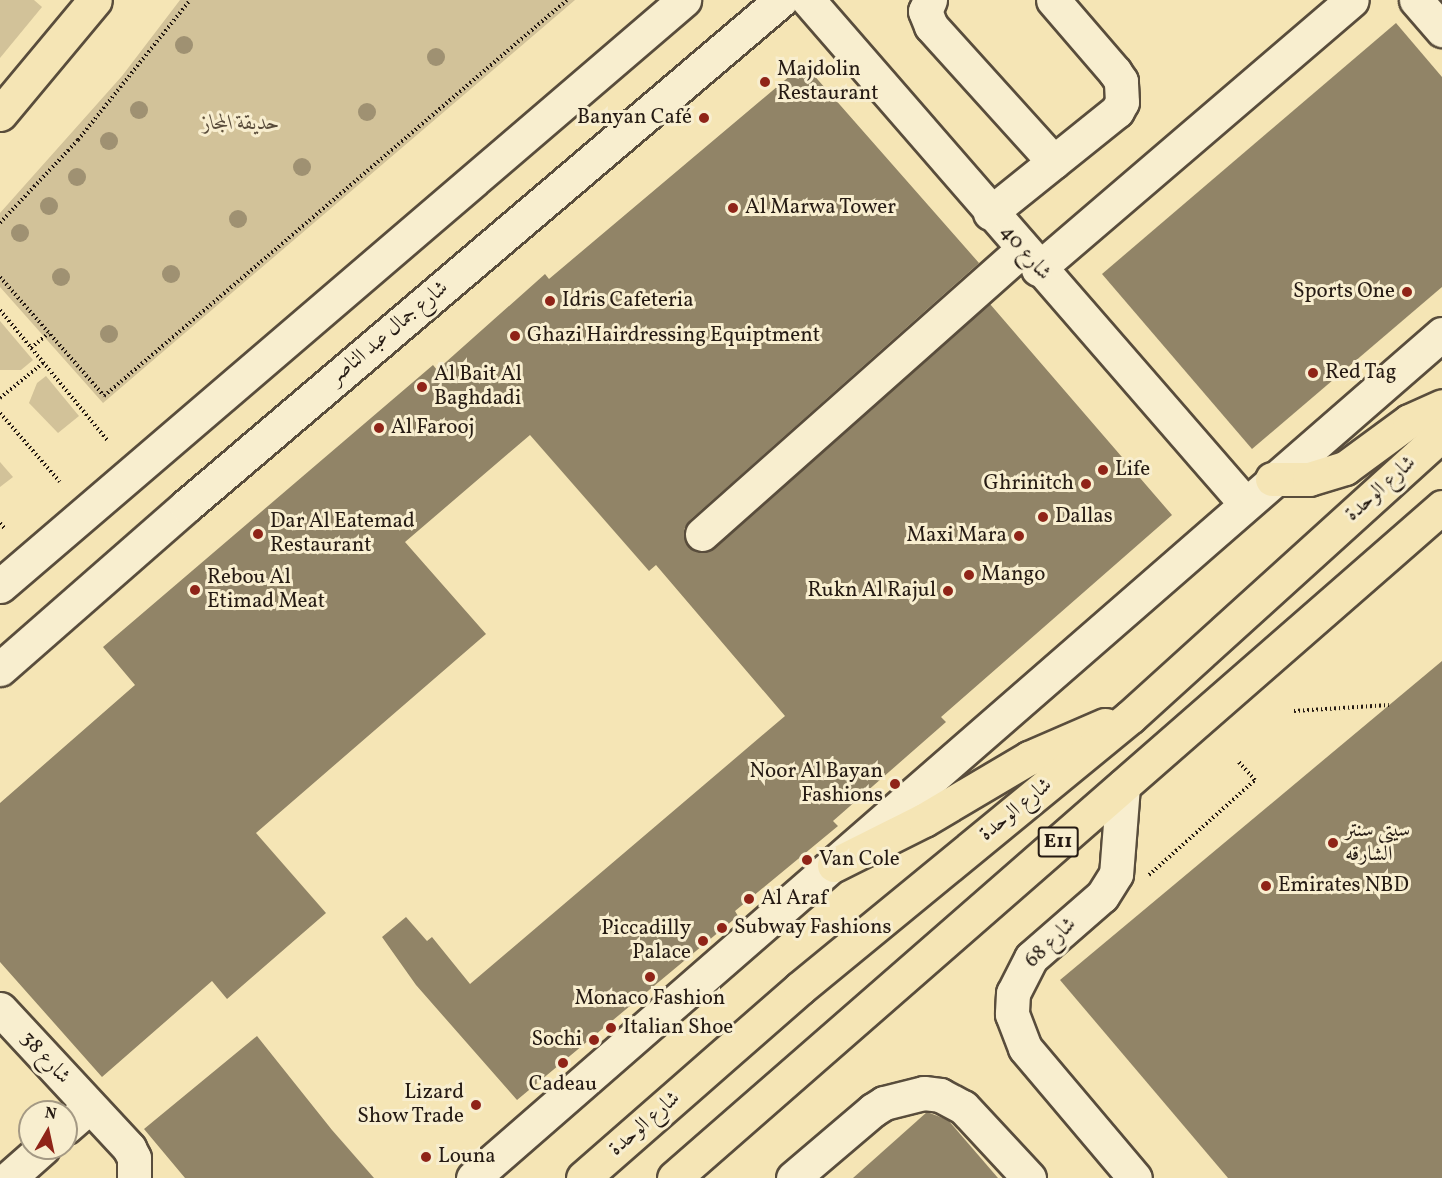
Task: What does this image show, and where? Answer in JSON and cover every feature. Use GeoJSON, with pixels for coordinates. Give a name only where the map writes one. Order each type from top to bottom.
{"type":"FeatureCollection","features":[{"type":"Feature","properties":{"kind":"main road"},"geometry":{"type":"LineString","coordinates":[[0,114],[95,0]]}},
{"type":"Feature","properties":{"kind":"main road"},"geometry":{"type":"LineString","coordinates":[[1272,479],[1309,479],[1345,468],[1409,421],[1442,406]]}},
{"type":"Feature","properties":{"kind":"main road","name":"شارع الوحدة"},"geometry":{"type":"LineString","coordinates":[[583,1178],[800,988],[1130,717],[1442,434]]}},
{"type":"Feature","properties":{"kind":"main road","name":"E11"},"geometry":{"type":"LineString","coordinates":[[687,1172],[1442,507]]}},
{"type":"Feature","properties":{"kind":"main road"},"geometry":{"type":"LineString","coordinates":[[834,865],[915,825],[1029,758],[1130,717]]}},
{"type":"Feature","properties":{"kind":"street"},"geometry":{"type":"LineString","coordinates":[[0,586],[684,0]]}},
{"type":"Feature","properties":{"kind":"street","name":"شارع جمال عبد الناصر"},"geometry":{"type":"LineString","coordinates":[[0,669],[186,506],[781,0]]}},
{"type":"Feature","properties":{"kind":"street","name":"شارع 40"},"geometry":{"type":"LineString","coordinates":[[808,0],[990,213],[1245,503]]}},
{"type":"Feature","properties":{"kind":"street"},"geometry":{"type":"LineString","coordinates":[[930,0],[925,11],[931,26],[1054,162]]}},
{"type":"Feature","properties":{"kind":"street"},"geometry":{"type":"LineString","coordinates":[[990,213],[1117,111],[1124,92],[1115,72],[1053,0]]}},
{"type":"Feature","properties":{"kind":"street"},"geometry":{"type":"LineString","coordinates":[[702,534],[1030,259],[1352,0]]}},
{"type":"Feature","properties":{"kind":"street"},"geometry":{"type":"LineString","coordinates":[[1416,0],[1442,30]]}},
{"type":"Feature","properties":{"kind":"street"},"geometry":{"type":"LineString","coordinates":[[473,1178],[834,865],[1272,479],[1442,334]]}},
{"type":"Feature","properties":{"kind":"street","name":"شارع 68"},"geometry":{"type":"LineString","coordinates":[[1123,786],[1116,874],[1102,896],[1031,958],[1013,993],[1012,1014],[1025,1048],[1135,1178]]}},
{"type":"Feature","properties":{"kind":"street","name":"شارع 38"},"geometry":{"type":"LineString","coordinates":[[0,1009],[66,1100]]}},
{"type":"Feature","properties":{"kind":"street"},"geometry":{"type":"LineString","coordinates":[[794,1178],[873,1110],[914,1093],[939,1095],[963,1107],[1029,1178]]}},
{"type":"Feature","properties":{"kind":"street","name":"شارع 38"},"geometry":{"type":"LineString","coordinates":[[78,1117],[129,1148],[134,1158],[134,1178]]}},
{"type":"Feature","properties":{"kind":"street"},"geometry":{"type":"LineString","coordinates":[[9,1178],[29,1160]]}},
{"type":"Feature","properties":{"kind":"path"},"geometry":{"type":"LineString","coordinates":[[0,223],[78,140],[190,0]]}},
{"type":"Feature","properties":{"kind":"path"},"geometry":{"type":"LineString","coordinates":[[0,277],[104,396],[567,0]]}},
{"type":"Feature","properties":{"kind":"path"},"geometry":{"type":"LineString","coordinates":[[0,310],[108,441]]}},
{"type":"Feature","properties":{"kind":"path"},"geometry":{"type":"LineString","coordinates":[[31,348],[49,333]]}},
{"type":"Feature","properties":{"kind":"path"},"geometry":{"type":"LineString","coordinates":[[0,398],[44,363]]}},
{"type":"Feature","properties":{"kind":"path"},"geometry":{"type":"LineString","coordinates":[[0,413],[60,482]]}},
{"type":"Feature","properties":{"kind":"path"},"geometry":{"type":"LineString","coordinates":[[0,523],[5,529]]}},
{"type":"Feature","properties":{"kind":"path"},"geometry":{"type":"LineString","coordinates":[[1294,711],[1389,705]]}},
{"type":"Feature","properties":{"kind":"green space"},"geometry":{"type":"Polygon","coordinates":[[[0,0],[34,0],[42,7],[0,58],[0,0]]]}},
{"type":"Feature","properties":{"kind":"green space","name":"حديقة المجاز"},"geometry":{"type":"Polygon","coordinates":[[[180,0],[575,0],[103,403],[0,287],[0,213],[122,76],[180,0]]]}},
{"type":"Feature","properties":{"kind":"green space"},"geometry":{"type":"Polygon","coordinates":[[[0,321],[33,360],[21,370],[0,370],[0,321]]]}},
{"type":"Feature","properties":{"kind":"green space"},"geometry":{"type":"Polygon","coordinates":[[[46,376],[79,416],[58,433],[29,403],[37,383],[46,376]]]}},
{"type":"Feature","properties":{"kind":"green space"},"geometry":{"type":"Polygon","coordinates":[[[0,462],[13,477],[0,487],[0,462]]]}},
{"type":"Feature","properties":{"kind":"building"},"geometry":{"type":"Polygon","coordinates":[[[1396,23],[1442,77],[1442,287],[1252,449],[1102,274],[1396,23]]]}},
{"type":"Feature","properties":{"kind":"building"},"geometry":{"type":"Polygon","coordinates":[[[804,64],[979,263],[690,520],[684,529],[688,546],[697,552],[714,548],[990,304],[1172,515],[941,717],[946,722],[833,821],[838,826],[735,911],[738,916],[517,1100],[416,985],[382,937],[406,917],[427,941],[432,937],[470,984],[785,716],[656,565],[649,571],[530,435],[405,542],[486,634],[256,833],[326,913],[227,999],[212,981],[102,1077],[0,962],[0,803],[135,685],[103,647],[433,365],[437,370],[545,274],[549,279],[804,64]]]}},
{"type":"Feature","properties":{"kind":"building","name":"سيتي سنتر الشارقه"},"geometry":{"type":"Polygon","coordinates":[[[1442,661],[1442,1178],[1228,1178],[1060,980],[1442,661]]]}},
{"type":"Feature","properties":{"kind":"building"},"geometry":{"type":"Polygon","coordinates":[[[257,1036],[332,1130],[374,1178],[185,1178],[144,1129],[257,1036]]]}},
{"type":"Feature","properties":{"kind":"building"},"geometry":{"type":"Polygon","coordinates":[[[927,1112],[948,1120],[998,1178],[853,1178],[927,1112]]]}},
{"type":"Feature","properties":{"kind":"place","name":"Majdolin Restaurant"},"geometry":{"type":"Point","coordinates":[765,82]}},
{"type":"Feature","properties":{"kind":"place","name":"Banyan Café"},"geometry":{"type":"Point","coordinates":[704,118]}},
{"type":"Feature","properties":{"kind":"place","name":"Al Marwa Tower"},"geometry":{"type":"Point","coordinates":[733,208]}},
{"type":"Feature","properties":{"kind":"place","name":"Sports One"},"geometry":{"type":"Point","coordinates":[1407,292]}},
{"type":"Feature","properties":{"kind":"place","name":"Idris Cafeteria"},"geometry":{"type":"Point","coordinates":[550,301]}},
{"type":"Feature","properties":{"kind":"place","name":"Ghazi Hairdressing Equiptment"},"geometry":{"type":"Point","coordinates":[515,336]}},
{"type":"Feature","properties":{"kind":"place","name":"Red Tag"},"geometry":{"type":"Point","coordinates":[1313,373]}},
{"type":"Feature","properties":{"kind":"place","name":"Al Bait Al Baghdadi"},"geometry":{"type":"Point","coordinates":[422,387]}},
{"type":"Feature","properties":{"kind":"place","name":"Al Farooj"},"geometry":{"type":"Point","coordinates":[379,428]}},
{"type":"Feature","properties":{"kind":"place","name":"Life"},"geometry":{"type":"Point","coordinates":[1103,470]}},
{"type":"Feature","properties":{"kind":"place","name":"Ghrinitch"},"geometry":{"type":"Point","coordinates":[1086,484]}},
{"type":"Feature","properties":{"kind":"place","name":"Dallas"},"geometry":{"type":"Point","coordinates":[1043,517]}},
{"type":"Feature","properties":{"kind":"place","name":"Dar Al Eatemad Restaurant"},"geometry":{"type":"Point","coordinates":[258,534]}},
{"type":"Feature","properties":{"kind":"place","name":"Maxi Mara"},"geometry":{"type":"Point","coordinates":[1019,536]}},
{"type":"Feature","properties":{"kind":"place","name":"Mango"},"geometry":{"type":"Point","coordinates":[969,575]}},
{"type":"Feature","properties":{"kind":"place","name":"Rebou Al Etimad Meat"},"geometry":{"type":"Point","coordinates":[195,590]}},
{"type":"Feature","properties":{"kind":"place","name":"Rukn Al Rajul"},"geometry":{"type":"Point","coordinates":[948,591]}},
{"type":"Feature","properties":{"kind":"place","name":"Noor Al Bayan Fashions"},"geometry":{"type":"Point","coordinates":[895,784]}},
{"type":"Feature","properties":{"kind":"place","name":"سيتي سنتر الشارقه"},"geometry":{"type":"Point","coordinates":[1333,843]}},
{"type":"Feature","properties":{"kind":"place","name":"Van Cole"},"geometry":{"type":"Point","coordinates":[807,860]}},
{"type":"Feature","properties":{"kind":"place","name":"Emirates NBD"},"geometry":{"type":"Point","coordinates":[1266,886]}},
{"type":"Feature","properties":{"kind":"place","name":"Al Araf"},"geometry":{"type":"Point","coordinates":[749,899]}},
{"type":"Feature","properties":{"kind":"place","name":"Subway Fashions"},"geometry":{"type":"Point","coordinates":[722,928]}},
{"type":"Feature","properties":{"kind":"place","name":"Piccadilly Palace"},"geometry":{"type":"Point","coordinates":[703,941]}},
{"type":"Feature","properties":{"kind":"place","name":"Monaco Fashion"},"geometry":{"type":"Point","coordinates":[650,977]}},
{"type":"Feature","properties":{"kind":"place","name":"Italian Shoe"},"geometry":{"type":"Point","coordinates":[611,1028]}},
{"type":"Feature","properties":{"kind":"place","name":"Sochi"},"geometry":{"type":"Point","coordinates":[594,1040]}},
{"type":"Feature","properties":{"kind":"place","name":"Cadeau"},"geometry":{"type":"Point","coordinates":[563,1063]}},
{"type":"Feature","properties":{"kind":"place","name":"Lizard Show Trade"},"geometry":{"type":"Point","coordinates":[476,1105]}},
{"type":"Feature","properties":{"kind":"place","name":"Louna"},"geometry":{"type":"Point","coordinates":[426,1157]}}]}
